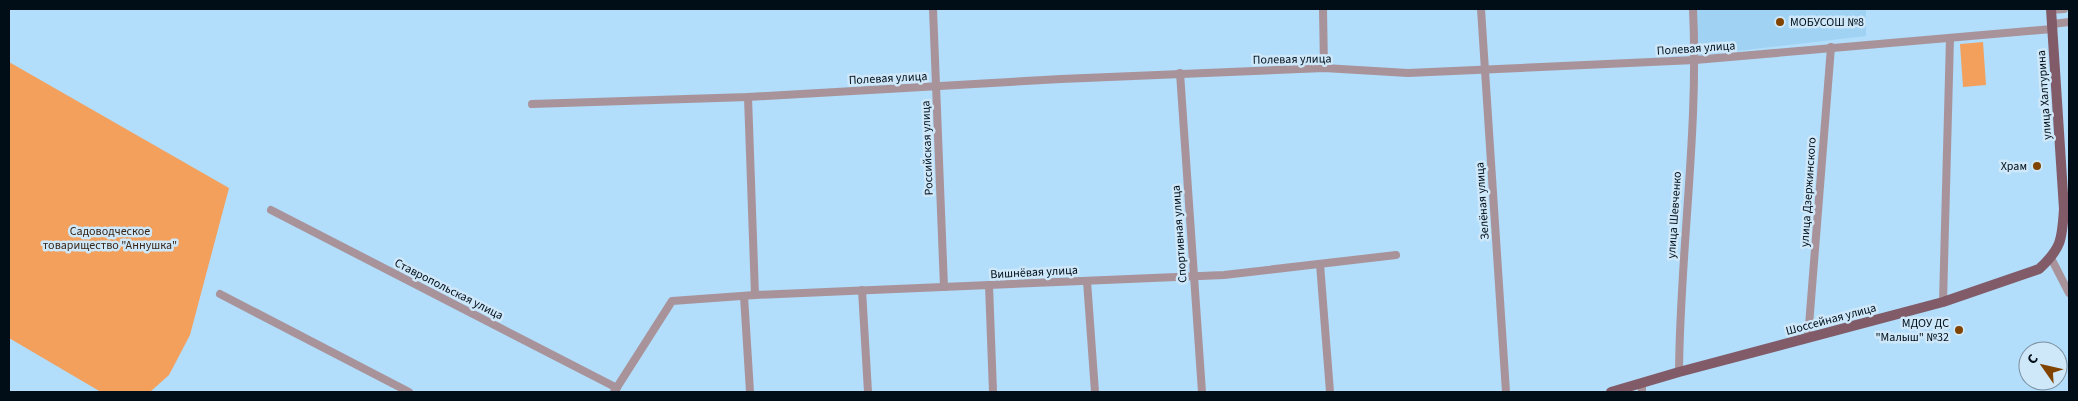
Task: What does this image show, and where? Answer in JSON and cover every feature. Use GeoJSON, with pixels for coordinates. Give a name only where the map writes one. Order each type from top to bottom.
{"type":"FeatureCollection","features":[{"type":"Feature","properties":{"kind":"main road","name":"улица Халтурина"},"geometry":{"type":"LineString","coordinates":[[2051,10],[2064,209],[2062,238],[2051,258]]}},
{"type":"Feature","properties":{"kind":"main road","name":"Шоссейная улица"},"geometry":{"type":"LineString","coordinates":[[1611,392],[1642,388],[1679,372],[1943,302],[2020,277],[2039,269],[2051,258]]}},
{"type":"Feature","properties":{"kind":"street","name":"Российская улица"},"geometry":{"type":"LineString","coordinates":[[933,9],[944,287]]}},
{"type":"Feature","properties":{"kind":"street"},"geometry":{"type":"LineString","coordinates":[[1323,9],[1324,68]]}},
{"type":"Feature","properties":{"kind":"street","name":"Зелёная улица"},"geometry":{"type":"LineString","coordinates":[[1481,9],[1506,392]]}},
{"type":"Feature","properties":{"kind":"street","name":"улица Шевченко"},"geometry":{"type":"LineString","coordinates":[[1679,372],[1679,311],[1695,60],[1693,9]]}},
{"type":"Feature","properties":{"kind":"street"},"geometry":{"type":"LineString","coordinates":[[2051,10],[2064,9]]}},
{"type":"Feature","properties":{"kind":"street","name":"Полевая улица"},"geometry":{"type":"LineString","coordinates":[[532,104],[748,97],[1180,73],[1324,68],[1408,73],[1695,60],[1950,38],[2052,26],[2069,22]]}},
{"type":"Feature","properties":{"kind":"street"},"geometry":{"type":"LineString","coordinates":[[1943,302],[1950,38]]}},
{"type":"Feature","properties":{"kind":"street","name":"улица Дзержинского"},"geometry":{"type":"LineString","coordinates":[[1808,338],[1831,48]]}},
{"type":"Feature","properties":{"kind":"street","name":"Спортивная улица"},"geometry":{"type":"LineString","coordinates":[[1180,73],[1202,392]]}},
{"type":"Feature","properties":{"kind":"street"},"geometry":{"type":"LineString","coordinates":[[748,97],[756,295]]}},
{"type":"Feature","properties":{"kind":"street","name":"Ставропольская улица"},"geometry":{"type":"LineString","coordinates":[[271,210],[615,390]]}},
{"type":"Feature","properties":{"kind":"street","name":"Вишнёвая улица"},"geometry":{"type":"LineString","coordinates":[[615,390],[672,301],[862,290],[1194,277],[1396,255]]}},
{"type":"Feature","properties":{"kind":"street"},"geometry":{"type":"LineString","coordinates":[[2051,258],[2069,293]]}},
{"type":"Feature","properties":{"kind":"street"},"geometry":{"type":"LineString","coordinates":[[1320,264],[1330,392]]}},
{"type":"Feature","properties":{"kind":"street"},"geometry":{"type":"LineString","coordinates":[[1087,281],[1095,392]]}},
{"type":"Feature","properties":{"kind":"street"},"geometry":{"type":"LineString","coordinates":[[989,285],[993,392]]}},
{"type":"Feature","properties":{"kind":"street"},"geometry":{"type":"LineString","coordinates":[[862,290],[868,392]]}},
{"type":"Feature","properties":{"kind":"street"},"geometry":{"type":"LineString","coordinates":[[220,294],[409,392]]}},
{"type":"Feature","properties":{"kind":"street"},"geometry":{"type":"LineString","coordinates":[[744,296],[750,392]]}},
{"type":"Feature","properties":{"kind":"shaded area","name":"МОБУСОШ №8"},"geometry":{"type":"Polygon","coordinates":[[[1694,9],[1866,9],[1866,36],[1695,56],[1694,9]]]}},
{"type":"Feature","properties":{"kind":"green space"},"geometry":{"type":"Polygon","coordinates":[[[1983,42],[1986,85],[1963,87],[1960,44],[1983,42]]]}},
{"type":"Feature","properties":{"kind":"green space","name":"Садоводческое товарищество \"Аннушка\""},"geometry":{"type":"Polygon","coordinates":[[[9,62],[229,188],[190,335],[169,375],[150,392],[101,392],[9,338],[9,62]]]}},
{"type":"Feature","properties":{"kind":"place","name":"МОБУСОШ №8"},"geometry":{"type":"Point","coordinates":[1780,22]}},
{"type":"Feature","properties":{"kind":"place","name":"Храм"},"geometry":{"type":"Point","coordinates":[2037,166]}},
{"type":"Feature","properties":{"kind":"place","name":"МДОУ ДС \"Малыш\" №32"},"geometry":{"type":"Point","coordinates":[1959,330]}}]}
